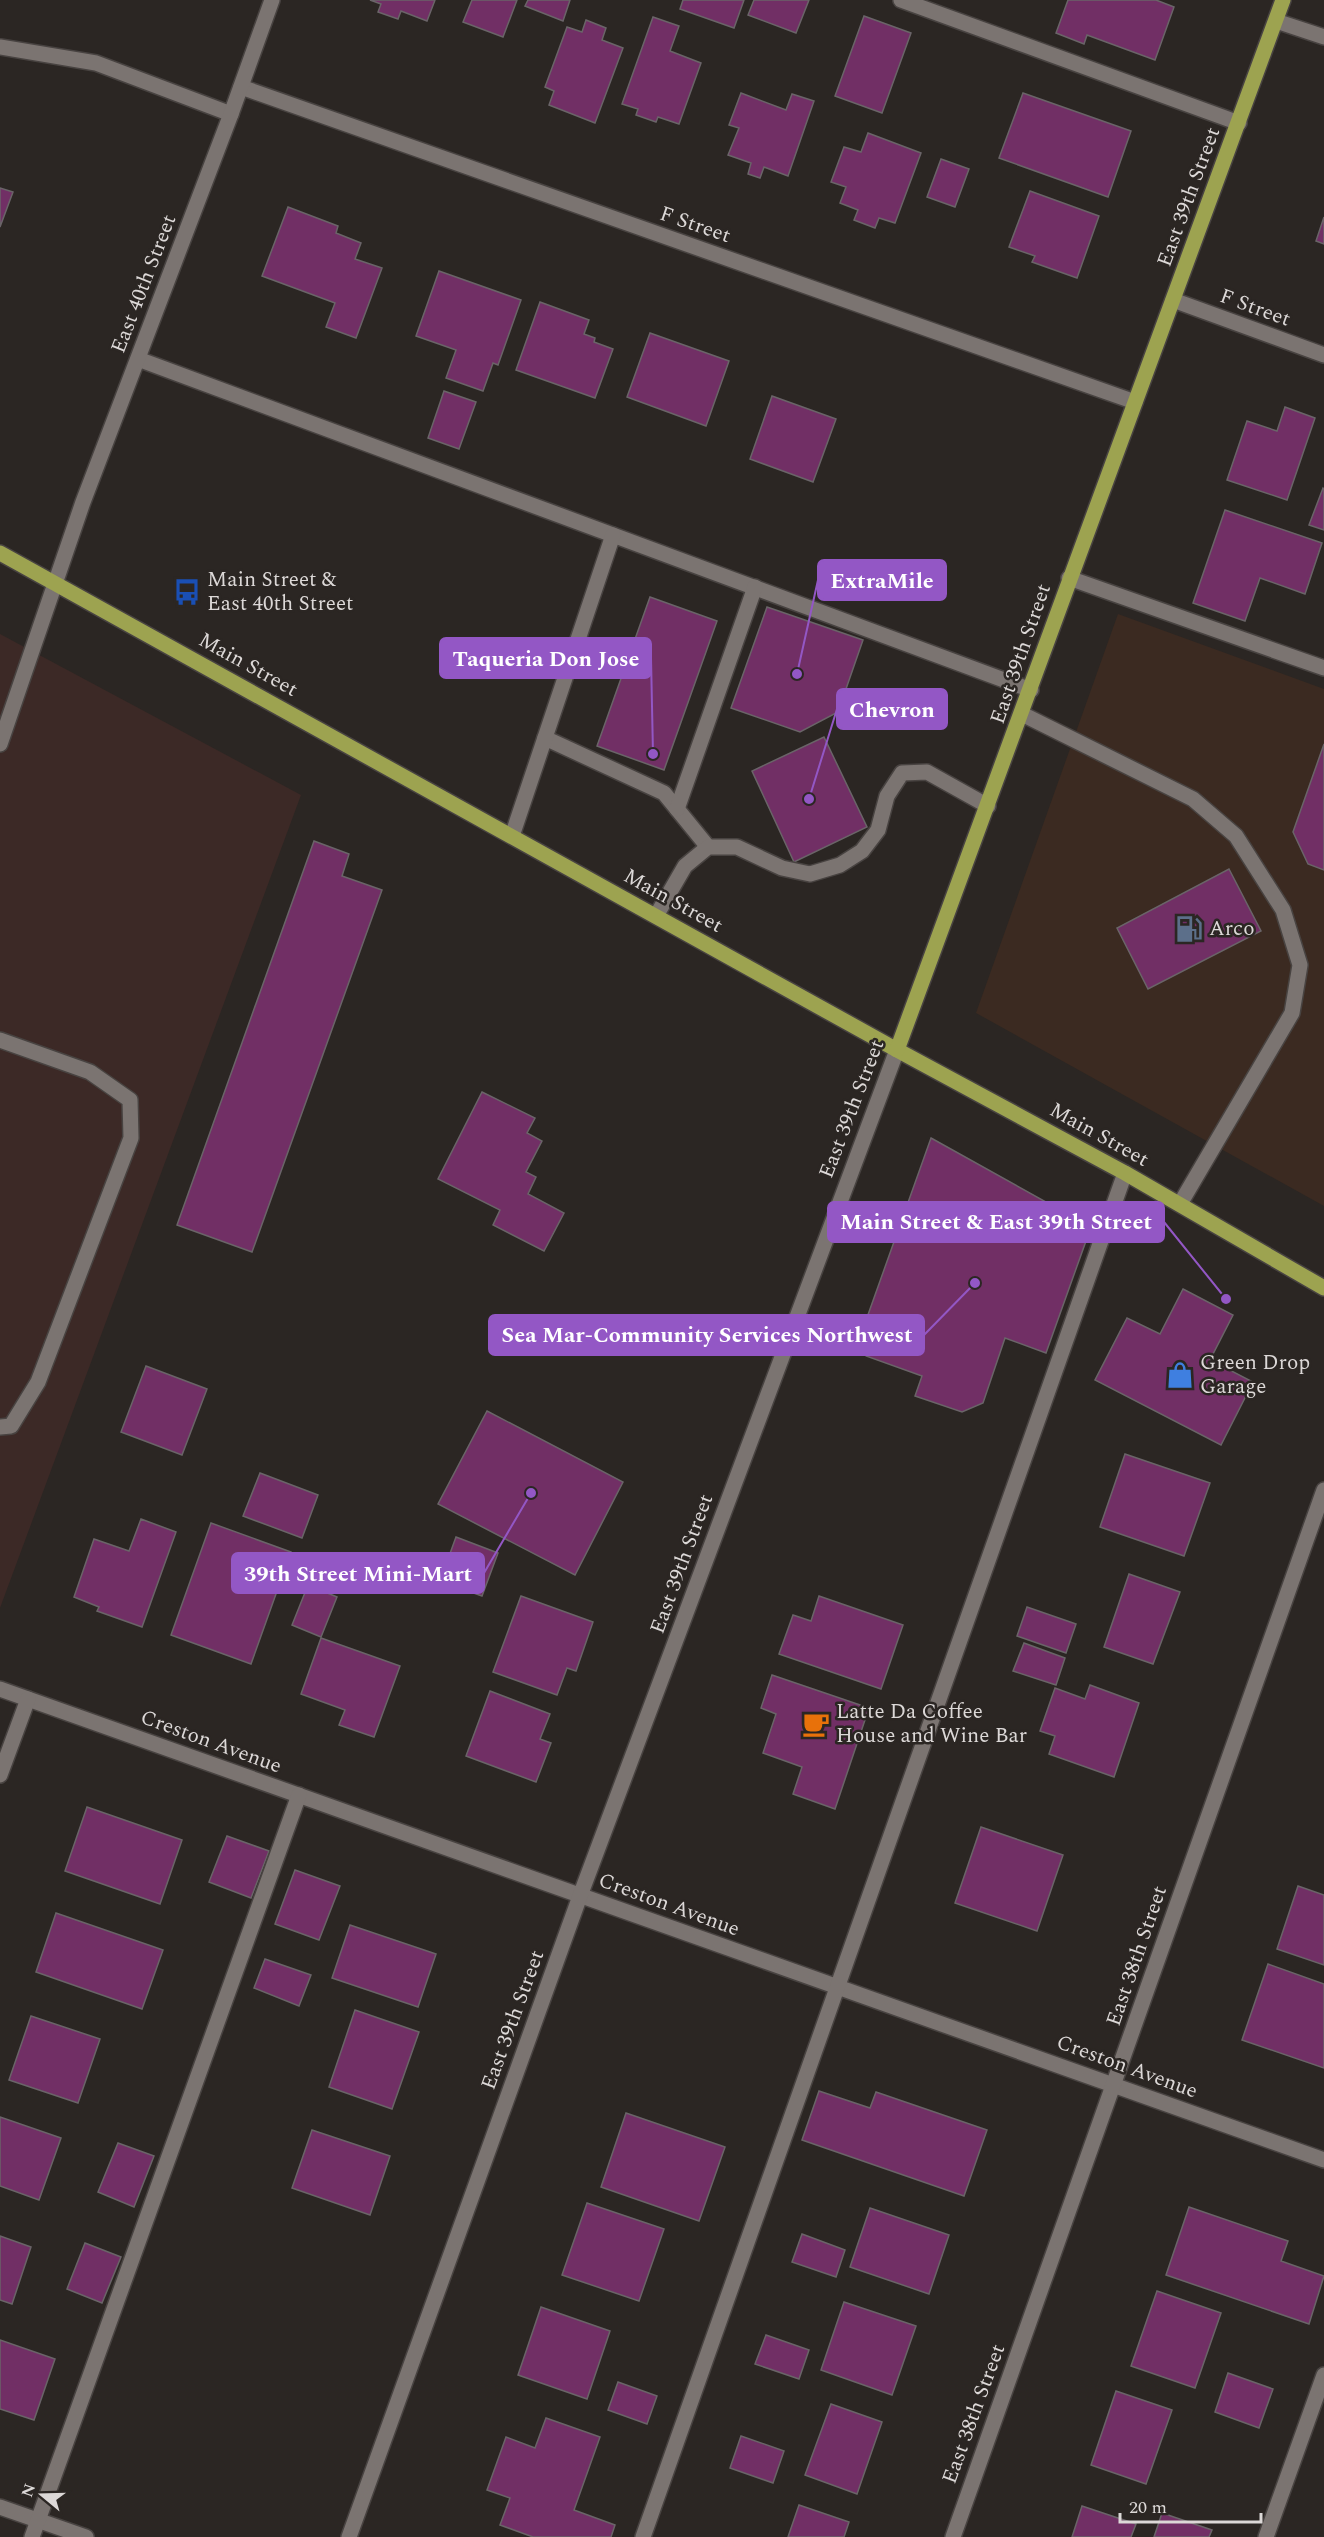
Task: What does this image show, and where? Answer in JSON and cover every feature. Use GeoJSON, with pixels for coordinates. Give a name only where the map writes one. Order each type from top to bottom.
{"type":"FeatureCollection","features":[{"type":"Feature","properties":{"kind":"main road","name":"East 39th Street"},"geometry":{"type":"LineString","coordinates":[[897,1050],[1283,0]]}},
{"type":"Feature","properties":{"kind":"main road","name":"Main Street"},"geometry":{"type":"LineString","coordinates":[[0,553],[897,1050],[1125,1173],[1324,1288]]}},
{"type":"Feature","properties":{"kind":"street","name":"East 40th Street"},"geometry":{"type":"LineString","coordinates":[[0,744],[54,583],[272,0]]}},
{"type":"Feature","properties":{"kind":"street"},"geometry":{"type":"LineString","coordinates":[[901,0],[1239,123]]}},
{"type":"Feature","properties":{"kind":"street"},"geometry":{"type":"LineString","coordinates":[[1276,21],[1324,38]]}},
{"type":"Feature","properties":{"kind":"street"},"geometry":{"type":"LineString","coordinates":[[0,47],[96,63],[231,114]]}},
{"type":"Feature","properties":{"kind":"street","name":"F Street"},"geometry":{"type":"LineString","coordinates":[[241,87],[1135,402]]}},
{"type":"Feature","properties":{"kind":"street","name":"F Street"},"geometry":{"type":"LineString","coordinates":[[1173,300],[1324,355]]}},
{"type":"Feature","properties":{"kind":"street"},"geometry":{"type":"LineString","coordinates":[[138,359],[1031,690]]}},
{"type":"Feature","properties":{"kind":"street"},"geometry":{"type":"LineString","coordinates":[[512,836],[613,535]]}},
{"type":"Feature","properties":{"kind":"street"},"geometry":{"type":"LineString","coordinates":[[1070,578],[1324,668]]}},
{"type":"Feature","properties":{"kind":"street"},"geometry":{"type":"LineString","coordinates":[[677,809],[755,587]]}},
{"type":"Feature","properties":{"kind":"street"},"geometry":{"type":"LineString","coordinates":[[1022,714],[1193,799],[1236,836],[1284,910],[1300,965],[1292,1013],[1180,1204]]}},
{"type":"Feature","properties":{"kind":"street"},"geometry":{"type":"LineString","coordinates":[[545,738],[664,793],[708,847]]}},
{"type":"Feature","properties":{"kind":"street"},"geometry":{"type":"LineString","coordinates":[[656,916],[685,866],[708,847],[737,847],[782,868],[810,874],[840,865],[862,851],[878,830],[887,796],[902,773],[927,772],[988,806]]}},
{"type":"Feature","properties":{"kind":"street"},"geometry":{"type":"LineString","coordinates":[[0,1040],[90,1072],[130,1100],[131,1138],[38,1382],[11,1426],[0,1427]]}},
{"type":"Feature","properties":{"kind":"street","name":"East 39th Street"},"geometry":{"type":"LineString","coordinates":[[349,2537],[580,1896],[897,1050]]}},
{"type":"Feature","properties":{"kind":"street"},"geometry":{"type":"LineString","coordinates":[[643,2537],[1125,1173]]}},
{"type":"Feature","properties":{"kind":"street","name":"East 38th Street"},"geometry":{"type":"LineString","coordinates":[[953,2537],[1324,1490]]}},
{"type":"Feature","properties":{"kind":"street","name":"Creston Avenue"},"geometry":{"type":"LineString","coordinates":[[0,1689],[1324,2160]]}},
{"type":"Feature","properties":{"kind":"street"},"geometry":{"type":"LineString","coordinates":[[0,1775],[28,1699]]}},
{"type":"Feature","properties":{"kind":"street"},"geometry":{"type":"LineString","coordinates":[[32,2537],[299,1795]]}},
{"type":"Feature","properties":{"kind":"street"},"geometry":{"type":"LineString","coordinates":[[1266,2537],[1324,2375]]}},
{"type":"Feature","properties":{"kind":"street"},"geometry":{"type":"LineString","coordinates":[[0,2507],[86,2537]]}},
{"type":"Feature","properties":{"kind":"shaded area"},"geometry":{"type":"Polygon","coordinates":[[[1118,614],[1324,689],[1324,1206],[976,1013],[1118,614]]]}},
{"type":"Feature","properties":{"kind":"shaded area"},"geometry":{"type":"Polygon","coordinates":[[[0,634],[301,795],[0,1608],[0,634]]]}},
{"type":"Feature","properties":{"kind":"building"},"geometry":{"type":"Polygon","coordinates":[[[370,0],[435,0],[427,21],[401,11],[398,19],[378,12],[381,4],[370,0]]]}},
{"type":"Feature","properties":{"kind":"building"},"geometry":{"type":"Polygon","coordinates":[[[472,0],[517,0],[503,37],[463,22],[472,0]]]}},
{"type":"Feature","properties":{"kind":"building"},"geometry":{"type":"Polygon","coordinates":[[[528,0],[570,0],[563,21],[525,6],[528,0]]]}},
{"type":"Feature","properties":{"kind":"building"},"geometry":{"type":"Polygon","coordinates":[[[683,0],[744,0],[734,28],[680,9],[683,0]]]}},
{"type":"Feature","properties":{"kind":"building"},"geometry":{"type":"Polygon","coordinates":[[[754,0],[809,0],[796,33],[748,15],[754,0]]]}},
{"type":"Feature","properties":{"kind":"building"},"geometry":{"type":"Polygon","coordinates":[[[1068,0],[1156,0],[1174,7],[1155,60],[1087,35],[1084,44],[1056,33],[1068,0]]]}},
{"type":"Feature","properties":{"kind":"building"},"geometry":{"type":"Polygon","coordinates":[[[864,16],[911,33],[882,113],[835,96],[864,16]]]}},
{"type":"Feature","properties":{"kind":"building"},"geometry":{"type":"Polygon","coordinates":[[[653,17],[679,26],[670,51],[701,63],[679,124],[658,117],[656,122],[636,115],[638,109],[622,104],[653,17]]]}},
{"type":"Feature","properties":{"kind":"building"},"geometry":{"type":"Polygon","coordinates":[[[586,20],[606,28],[602,40],[623,48],[595,123],[549,105],[554,91],[545,87],[567,27],[582,32],[586,20]]]}},
{"type":"Feature","properties":{"kind":"building"},"geometry":{"type":"Polygon","coordinates":[[[741,93],[786,110],[792,94],[814,101],[788,176],[764,167],[760,178],[748,174],[751,163],[728,155],[739,128],[729,125],[741,93]]]}},
{"type":"Feature","properties":{"kind":"building"},"geometry":{"type":"Polygon","coordinates":[[[1023,93],[1131,131],[1108,197],[999,158],[1023,93]]]}},
{"type":"Feature","properties":{"kind":"building"},"geometry":{"type":"Polygon","coordinates":[[[868,133],[921,153],[895,223],[879,218],[875,228],[854,220],[858,210],[840,203],[846,187],[831,182],[844,147],[861,152],[868,133]]]}},
{"type":"Feature","properties":{"kind":"building"},"geometry":{"type":"Polygon","coordinates":[[[941,159],[969,169],[955,207],[927,197],[941,159]]]}},
{"type":"Feature","properties":{"kind":"building"},"geometry":{"type":"Polygon","coordinates":[[[0,188],[13,192],[0,227],[0,188]]]}},
{"type":"Feature","properties":{"kind":"building"},"geometry":{"type":"Polygon","coordinates":[[[1030,191],[1099,216],[1077,278],[1032,262],[1035,256],[1009,247],[1030,191]]]}},
{"type":"Feature","properties":{"kind":"building"},"geometry":{"type":"Polygon","coordinates":[[[288,207],[338,226],[336,233],[361,243],[355,259],[382,268],[356,338],[326,327],[335,303],[262,276],[288,207]]]}},
{"type":"Feature","properties":{"kind":"building"},"geometry":{"type":"Polygon","coordinates":[[[1324,217],[1324,244],[1316,241],[1324,217]]]}},
{"type":"Feature","properties":{"kind":"building"},"geometry":{"type":"Polygon","coordinates":[[[439,271],[521,300],[498,365],[493,363],[483,391],[446,378],[456,350],[416,336],[439,271]]]}},
{"type":"Feature","properties":{"kind":"building"},"geometry":{"type":"Polygon","coordinates":[[[540,302],[589,320],[584,334],[595,338],[594,342],[613,349],[595,398],[516,370],[540,302]]]}},
{"type":"Feature","properties":{"kind":"building"},"geometry":{"type":"Polygon","coordinates":[[[650,333],[729,361],[706,426],[627,397],[650,333]]]}},
{"type":"Feature","properties":{"kind":"building"},"geometry":{"type":"Polygon","coordinates":[[[444,391],[476,402],[459,449],[428,438],[444,391]]]}},
{"type":"Feature","properties":{"kind":"building"},"geometry":{"type":"Polygon","coordinates":[[[772,396],[836,419],[813,482],[750,459],[772,396]]]}},
{"type":"Feature","properties":{"kind":"building"},"geometry":{"type":"Polygon","coordinates":[[[1285,407],[1315,418],[1287,500],[1227,480],[1247,421],[1277,431],[1285,407]]]}},
{"type":"Feature","properties":{"kind":"building"},"geometry":{"type":"Polygon","coordinates":[[[1324,489],[1324,530],[1309,525],[1324,489]]]}},
{"type":"Feature","properties":{"kind":"building"},"geometry":{"type":"Polygon","coordinates":[[[1225,510],[1322,543],[1305,594],[1260,578],[1245,621],[1193,603],[1225,510]]]}},
{"type":"Feature","properties":{"kind":"building"},"geometry":{"type":"Polygon","coordinates":[[[650,597],[717,621],[664,770],[597,746],[650,597]]]}},
{"type":"Feature","properties":{"kind":"building"},"geometry":{"type":"Polygon","coordinates":[[[767,607],[863,640],[838,712],[800,732],[731,708],[767,607]]]}},
{"type":"Feature","properties":{"kind":"building"},"geometry":{"type":"Polygon","coordinates":[[[824,737],[867,827],[794,862],[752,771],[824,737]]]}},
{"type":"Feature","properties":{"kind":"building"},"geometry":{"type":"Polygon","coordinates":[[[1324,744],[1324,870],[1308,864],[1293,832],[1324,744]]]}},
{"type":"Feature","properties":{"kind":"building"},"geometry":{"type":"Polygon","coordinates":[[[314,841],[349,854],[342,876],[382,890],[252,1252],[177,1225],[314,841]]]}},
{"type":"Feature","properties":{"kind":"building","name":"Arco"},"geometry":{"type":"Polygon","coordinates":[[[1229,869],[1261,931],[1148,989],[1117,928],[1229,869]]]}},
{"type":"Feature","properties":{"kind":"building"},"geometry":{"type":"Polygon","coordinates":[[[482,1092],[535,1118],[527,1133],[542,1141],[526,1172],[536,1177],[528,1194],[564,1213],[544,1251],[493,1225],[500,1210],[438,1179],[482,1092]]]}},
{"type":"Feature","properties":{"kind":"building"},"geometry":{"type":"Polygon","coordinates":[[[931,1138],[1091,1227],[1046,1353],[1005,1338],[983,1403],[962,1412],[915,1396],[922,1376],[866,1356],[859,1340],[931,1138]]]}},
{"type":"Feature","properties":{"kind":"building"},"geometry":{"type":"Polygon","coordinates":[[[1183,1289],[1233,1315],[1210,1360],[1253,1382],[1221,1445],[1095,1380],[1127,1318],[1160,1334],[1183,1289]]]}},
{"type":"Feature","properties":{"kind":"building"},"geometry":{"type":"Polygon","coordinates":[[[146,1366],[207,1389],[182,1455],[121,1432],[146,1366]]]}},
{"type":"Feature","properties":{"kind":"building"},"geometry":{"type":"Polygon","coordinates":[[[487,1411],[623,1482],[575,1575],[438,1504],[487,1411]]]}},
{"type":"Feature","properties":{"kind":"building"},"geometry":{"type":"Polygon","coordinates":[[[1125,1454],[1210,1483],[1184,1556],[1100,1527],[1125,1454]]]}},
{"type":"Feature","properties":{"kind":"building"},"geometry":{"type":"Polygon","coordinates":[[[260,1473],[318,1495],[302,1538],[243,1516],[260,1473]]]}},
{"type":"Feature","properties":{"kind":"building"},"geometry":{"type":"Polygon","coordinates":[[[141,1519],[176,1532],[142,1627],[97,1611],[99,1607],[74,1597],[94,1539],[129,1551],[141,1519]]]}},
{"type":"Feature","properties":{"kind":"building"},"geometry":{"type":"Polygon","coordinates":[[[211,1523],[291,1552],[251,1664],[171,1635],[211,1523]]]}},
{"type":"Feature","properties":{"kind":"building"},"geometry":{"type":"Polygon","coordinates":[[[456,1537],[498,1553],[482,1596],[440,1581],[456,1537]]]}},
{"type":"Feature","properties":{"kind":"building"},"geometry":{"type":"Polygon","coordinates":[[[1129,1574],[1180,1592],[1153,1664],[1104,1647],[1129,1574]]]}},
{"type":"Feature","properties":{"kind":"building"},"geometry":{"type":"Polygon","coordinates":[[[308,1585],[337,1597],[321,1637],[292,1625],[308,1585]]]}},
{"type":"Feature","properties":{"kind":"building"},"geometry":{"type":"Polygon","coordinates":[[[521,1596],[593,1622],[576,1671],[567,1668],[557,1695],[493,1672],[521,1596]]]}},
{"type":"Feature","properties":{"kind":"building"},"geometry":{"type":"Polygon","coordinates":[[[819,1596],[903,1625],[881,1689],[779,1654],[793,1615],[811,1621],[819,1596]]]}},
{"type":"Feature","properties":{"kind":"building"},"geometry":{"type":"Polygon","coordinates":[[[1027,1607],[1076,1624],[1066,1653],[1017,1636],[1027,1607]]]}},
{"type":"Feature","properties":{"kind":"building"},"geometry":{"type":"Polygon","coordinates":[[[321,1638],[400,1666],[374,1737],[339,1725],[345,1710],[301,1694],[321,1638]]]}},
{"type":"Feature","properties":{"kind":"building"},"geometry":{"type":"Polygon","coordinates":[[[1024,1643],[1065,1658],[1056,1685],[1013,1671],[1024,1643]]]}},
{"type":"Feature","properties":{"kind":"building"},"geometry":{"type":"Polygon","coordinates":[[[772,1675],[869,1708],[835,1809],[793,1794],[802,1767],[763,1753],[776,1714],[761,1708],[772,1675]]]}},
{"type":"Feature","properties":{"kind":"building"},"geometry":{"type":"Polygon","coordinates":[[[1090,1685],[1139,1703],[1114,1777],[1049,1754],[1055,1736],[1040,1731],[1055,1688],[1085,1699],[1090,1685]]]}},
{"type":"Feature","properties":{"kind":"building"},"geometry":{"type":"Polygon","coordinates":[[[490,1691],[550,1714],[540,1739],[551,1743],[536,1782],[466,1756],[490,1691]]]}},
{"type":"Feature","properties":{"kind":"building"},"geometry":{"type":"Polygon","coordinates":[[[87,1807],[182,1840],[160,1904],[65,1871],[87,1807]]]}},
{"type":"Feature","properties":{"kind":"building"},"geometry":{"type":"Polygon","coordinates":[[[981,1827],[1063,1855],[1037,1931],[955,1903],[981,1827]]]}},
{"type":"Feature","properties":{"kind":"building"},"geometry":{"type":"Polygon","coordinates":[[[227,1836],[269,1851],[251,1898],[209,1882],[227,1836]]]}},
{"type":"Feature","properties":{"kind":"building"},"geometry":{"type":"Polygon","coordinates":[[[295,1870],[340,1886],[319,1940],[275,1924],[295,1870]]]}},
{"type":"Feature","properties":{"kind":"building"},"geometry":{"type":"Polygon","coordinates":[[[1298,1886],[1324,1895],[1324,1965],[1277,1949],[1298,1886]]]}},
{"type":"Feature","properties":{"kind":"building"},"geometry":{"type":"Polygon","coordinates":[[[56,1913],[163,1950],[142,2009],[36,1972],[56,1913]]]}},
{"type":"Feature","properties":{"kind":"building"},"geometry":{"type":"Polygon","coordinates":[[[350,1925],[436,1954],[418,2007],[332,1978],[350,1925]]]}},
{"type":"Feature","properties":{"kind":"building"},"geometry":{"type":"Polygon","coordinates":[[[265,1959],[311,1975],[299,2006],[254,1988],[265,1959]]]}},
{"type":"Feature","properties":{"kind":"building"},"geometry":{"type":"Polygon","coordinates":[[[1268,1964],[1324,1984],[1324,2068],[1242,2040],[1268,1964]]]}},
{"type":"Feature","properties":{"kind":"building"},"geometry":{"type":"Polygon","coordinates":[[[355,2010],[419,2032],[392,2109],[329,2087],[355,2010]]]}},
{"type":"Feature","properties":{"kind":"building"},"geometry":{"type":"Polygon","coordinates":[[[31,2016],[100,2039],[78,2103],[9,2080],[31,2016]]]}},
{"type":"Feature","properties":{"kind":"building"},"geometry":{"type":"Polygon","coordinates":[[[819,2091],[870,2108],[876,2092],[987,2130],[964,2196],[802,2140],[819,2091]]]}},
{"type":"Feature","properties":{"kind":"building"},"geometry":{"type":"Polygon","coordinates":[[[626,2113],[725,2147],[699,2221],[601,2187],[626,2113]]]}},
{"type":"Feature","properties":{"kind":"building"},"geometry":{"type":"Polygon","coordinates":[[[0,2117],[61,2138],[39,2200],[0,2186],[0,2117]]]}},
{"type":"Feature","properties":{"kind":"building"},"geometry":{"type":"Polygon","coordinates":[[[312,2130],[390,2156],[370,2215],[292,2188],[312,2130]]]}},
{"type":"Feature","properties":{"kind":"building"},"geometry":{"type":"Polygon","coordinates":[[[118,2143],[154,2156],[134,2207],[98,2192],[118,2143]]]}},
{"type":"Feature","properties":{"kind":"building"},"geometry":{"type":"Polygon","coordinates":[[[587,2203],[664,2229],[639,2301],[562,2275],[587,2203]]]}},
{"type":"Feature","properties":{"kind":"building"},"geometry":{"type":"Polygon","coordinates":[[[1189,2207],[1288,2241],[1281,2261],[1324,2276],[1309,2324],[1166,2275],[1189,2207]]]}},
{"type":"Feature","properties":{"kind":"building"},"geometry":{"type":"Polygon","coordinates":[[[870,2208],[949,2235],[929,2294],[850,2267],[870,2208]]]}},
{"type":"Feature","properties":{"kind":"building"},"geometry":{"type":"Polygon","coordinates":[[[802,2234],[845,2250],[836,2277],[792,2262],[802,2234]]]}},
{"type":"Feature","properties":{"kind":"building"},"geometry":{"type":"Polygon","coordinates":[[[0,2236],[31,2247],[12,2304],[0,2300],[0,2236]]]}},
{"type":"Feature","properties":{"kind":"building"},"geometry":{"type":"Polygon","coordinates":[[[85,2243],[121,2257],[102,2303],[67,2289],[85,2243]]]}},
{"type":"Feature","properties":{"kind":"building"},"geometry":{"type":"Polygon","coordinates":[[[1157,2291],[1221,2313],[1195,2388],[1131,2366],[1157,2291]]]}},
{"type":"Feature","properties":{"kind":"building"},"geometry":{"type":"Polygon","coordinates":[[[844,2302],[916,2326],[892,2395],[821,2370],[844,2302]]]}},
{"type":"Feature","properties":{"kind":"building"},"geometry":{"type":"Polygon","coordinates":[[[541,2307],[610,2331],[587,2399],[518,2375],[541,2307]]]}},
{"type":"Feature","properties":{"kind":"building"},"geometry":{"type":"Polygon","coordinates":[[[766,2335],[809,2350],[799,2379],[755,2364],[766,2335]]]}},
{"type":"Feature","properties":{"kind":"building"},"geometry":{"type":"Polygon","coordinates":[[[0,2340],[55,2359],[34,2420],[0,2409],[0,2340]]]}},
{"type":"Feature","properties":{"kind":"building"},"geometry":{"type":"Polygon","coordinates":[[[1228,2373],[1273,2389],[1259,2428],[1215,2412],[1228,2373]]]}},
{"type":"Feature","properties":{"kind":"building"},"geometry":{"type":"Polygon","coordinates":[[[618,2382],[657,2396],[647,2424],[608,2410],[618,2382]]]}},
{"type":"Feature","properties":{"kind":"building"},"geometry":{"type":"Polygon","coordinates":[[[1116,2391],[1172,2410],[1146,2484],[1091,2465],[1116,2391]]]}},
{"type":"Feature","properties":{"kind":"building"},"geometry":{"type":"Polygon","coordinates":[[[831,2404],[882,2422],[857,2494],[805,2475],[831,2404]]]}},
{"type":"Feature","properties":{"kind":"building"},"geometry":{"type":"Polygon","coordinates":[[[546,2418],[600,2437],[574,2510],[615,2525],[611,2537],[533,2537],[500,2525],[510,2498],[487,2490],[506,2437],[535,2448],[546,2418]]]}},
{"type":"Feature","properties":{"kind":"building"},"geometry":{"type":"Polygon","coordinates":[[[741,2436],[784,2451],[773,2483],[730,2468],[741,2436]]]}},
{"type":"Feature","properties":{"kind":"building"},"geometry":{"type":"Polygon","coordinates":[[[799,2505],[849,2522],[844,2537],[788,2537],[799,2505]]]}},
{"type":"Feature","properties":{"kind":"building"},"geometry":{"type":"Polygon","coordinates":[[[1082,2506],[1136,2524],[1131,2537],[1072,2537],[1082,2506]]]}},
{"type":"Feature","properties":{"kind":"building"},"geometry":{"type":"Polygon","coordinates":[[[1162,2513],[1212,2530],[1209,2537],[1154,2537],[1162,2513]]]}},
{"type":"Feature","properties":{"kind":"place","name":"Main Street & East 40th Street"},"geometry":{"type":"Point","coordinates":[187,592]}},
{"type":"Feature","properties":{"kind":"place","name":"ExtraMile"},"geometry":{"type":"Point","coordinates":[797,674]}},
{"type":"Feature","properties":{"kind":"place","name":"Taqueria Don Jose"},"geometry":{"type":"Point","coordinates":[653,754]}},
{"type":"Feature","properties":{"kind":"place","name":"Chevron"},"geometry":{"type":"Point","coordinates":[809,799]}},
{"type":"Feature","properties":{"kind":"place","name":"Arco"},"geometry":{"type":"Point","coordinates":[1189,929]}},
{"type":"Feature","properties":{"kind":"place","name":"Sea Mar-Community Services Northwest"},"geometry":{"type":"Point","coordinates":[975,1283]}},
{"type":"Feature","properties":{"kind":"place","name":"Main Street & East 39th Street"},"geometry":{"type":"Point","coordinates":[1226,1299]}},
{"type":"Feature","properties":{"kind":"place","name":"Green Drop Garage"},"geometry":{"type":"Point","coordinates":[1180,1375]}},
{"type":"Feature","properties":{"kind":"place","name":"39th Street Mini-Mart"},"geometry":{"type":"Point","coordinates":[531,1493]}},
{"type":"Feature","properties":{"kind":"place","name":"Latte Da Coffee House and Wine Bar"},"geometry":{"type":"Point","coordinates":[816,1724]}}]}
